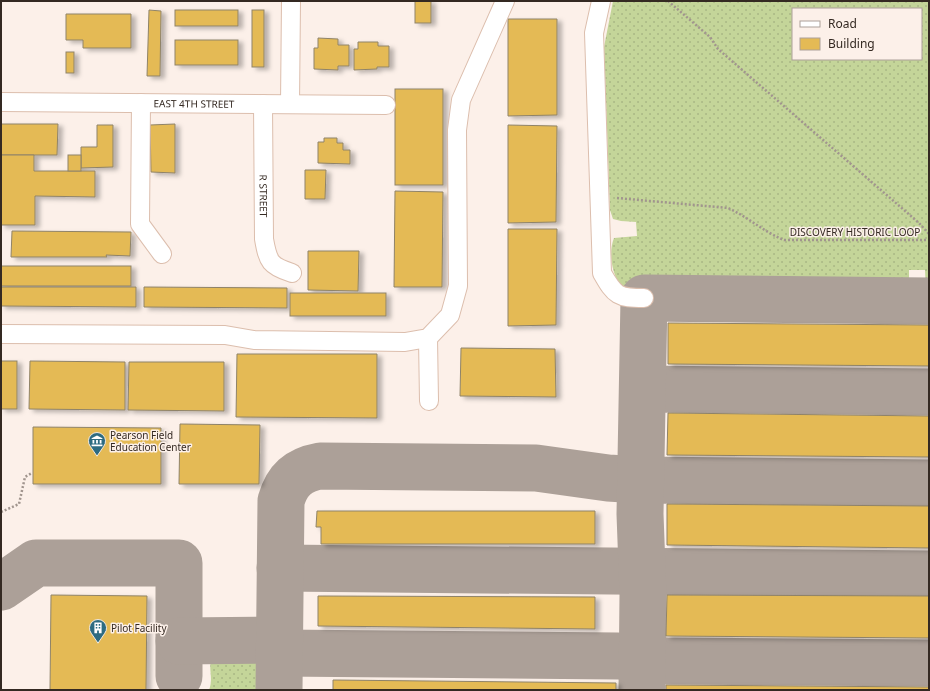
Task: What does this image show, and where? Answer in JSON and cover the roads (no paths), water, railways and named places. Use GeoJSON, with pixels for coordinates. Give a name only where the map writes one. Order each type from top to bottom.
{"type":"FeatureCollection","features":[{"type":"Feature","properties":{"kind":"street"},"geometry":{"type":"LineString","coordinates":[[290,104],[291,1]]}},
{"type":"Feature","properties":{"kind":"street"},"geometry":{"type":"LineString","coordinates":[[1,334],[225,335],[254,340],[405,342],[428,338],[450,315],[458,286],[457,130],[461,100],[504,1]]}},
{"type":"Feature","properties":{"kind":"street"},"geometry":{"type":"LineString","coordinates":[[601,1],[594,33],[602,272],[610,288],[624,298],[644,298]]}},
{"type":"Feature","properties":{"kind":"street","name":"EAST 4TH STREET"},"geometry":{"type":"LineString","coordinates":[[1,102],[386,105]]}},
{"type":"Feature","properties":{"kind":"street"},"geometry":{"type":"LineString","coordinates":[[141,103],[140,224],[162,254]]}},
{"type":"Feature","properties":{"kind":"street","name":"R STREET"},"geometry":{"type":"LineString","coordinates":[[263,104],[264,239],[267,254],[276,268],[292,273]]}},
{"type":"Feature","properties":{"kind":"street"},"geometry":{"type":"LineString","coordinates":[[428,338],[429,401]]}},
{"type":"Feature","properties":{"kind":"place","name":"Pearson Field Education Center"},"geometry":{"type":"Point","coordinates":[97,456]}},
{"type":"Feature","properties":{"kind":"place","name":"Pilot Facility"},"geometry":{"type":"Point","coordinates":[98,643]}}]}
